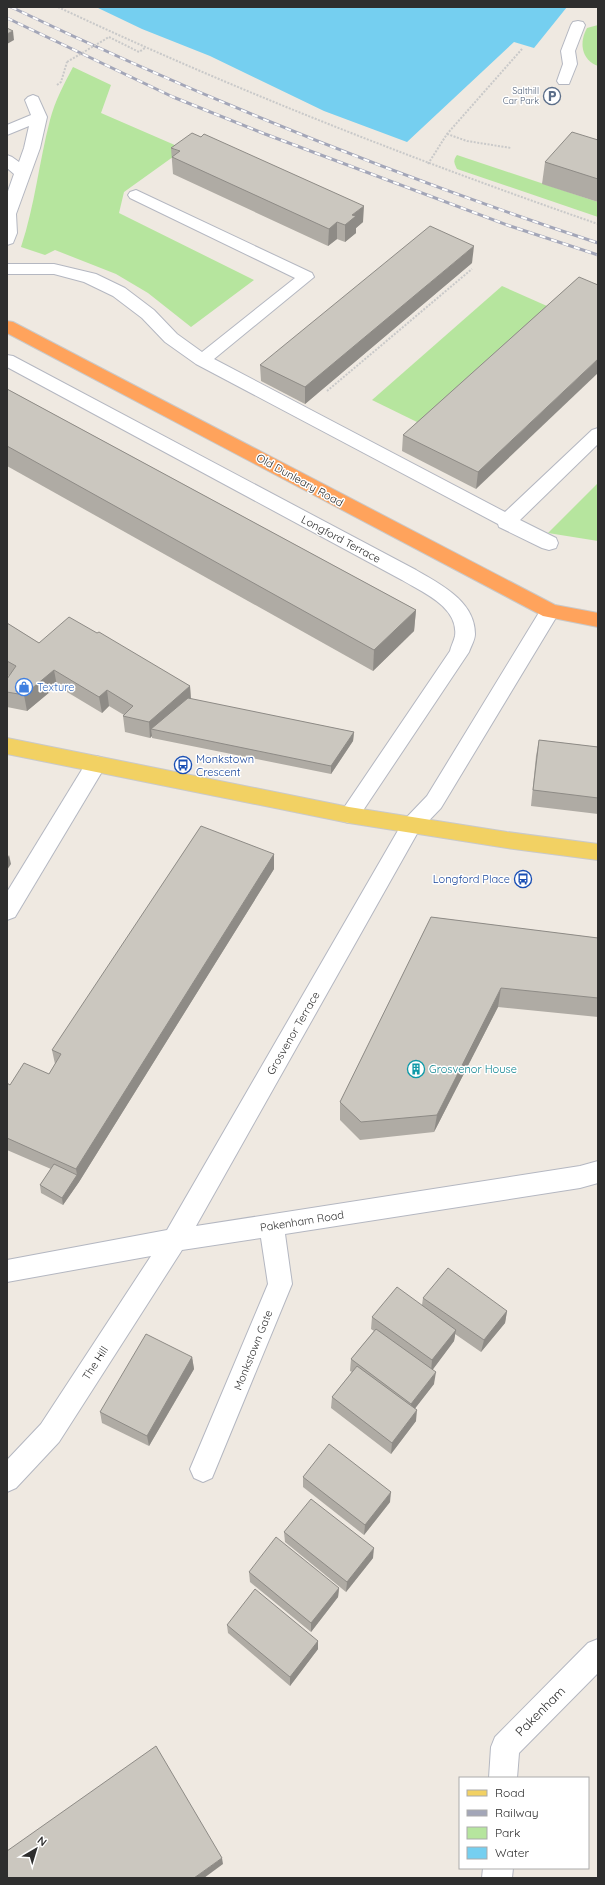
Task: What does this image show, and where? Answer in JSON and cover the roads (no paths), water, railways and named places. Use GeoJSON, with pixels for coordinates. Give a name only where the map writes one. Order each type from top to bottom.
{"type":"FeatureCollection","features":[{"type":"Feature","properties":{"kind":"highway","name":"Old Dunleary Road"},"geometry":{"type":"LineString","coordinates":[[7,326],[550,611],[598,620]]}},
{"type":"Feature","properties":{"kind":"main road"},"geometry":{"type":"LineString","coordinates":[[7,746],[410,826],[598,852]]}},
{"type":"Feature","properties":{"kind":"street"},"geometry":{"type":"LineString","coordinates":[[564,81],[570,64],[568,51],[574,29],[578,25]]}},
{"type":"Feature","properties":{"kind":"street"},"geometry":{"type":"LineString","coordinates":[[7,240],[9,233],[8,215],[32,148],[39,116],[33,100]]}},
{"type":"Feature","properties":{"kind":"street"},"geometry":{"type":"LineString","coordinates":[[7,130],[39,116]]}},
{"type":"Feature","properties":{"kind":"street"},"geometry":{"type":"LineString","coordinates":[[7,160],[22,173]]}},
{"type":"Feature","properties":{"kind":"street"},"geometry":{"type":"LineString","coordinates":[[136,195],[306,277],[202,360]]}},
{"type":"Feature","properties":{"kind":"street"},"geometry":{"type":"LineString","coordinates":[[7,268],[54,269],[90,278],[119,292],[148,314],[171,338],[202,360],[549,544]]}},
{"type":"Feature","properties":{"kind":"street","name":"Longford Terrace"},"geometry":{"type":"LineString","coordinates":[[7,360],[409,575],[440,594],[460,612],[465,635],[459,652],[349,815]]}},
{"type":"Feature","properties":{"kind":"street"},"geometry":{"type":"LineString","coordinates":[[506,522],[598,434]]}},
{"type":"Feature","properties":{"kind":"street"},"geometry":{"type":"LineString","coordinates":[[410,826],[434,802],[550,611]]}},
{"type":"Feature","properties":{"kind":"street"},"geometry":{"type":"LineString","coordinates":[[7,911],[96,764]]}},
{"type":"Feature","properties":{"kind":"street","name":"Grosvenor Terrace"},"geometry":{"type":"LineString","coordinates":[[175,1240],[410,826]]}},
{"type":"Feature","properties":{"kind":"street","name":"Pakenham Road"},"geometry":{"type":"LineString","coordinates":[[7,1271],[175,1240],[580,1177],[598,1172]]}},
{"type":"Feature","properties":{"kind":"street","name":"Monkstown Gate"},"geometry":{"type":"LineString","coordinates":[[203,1469],[280,1284],[272,1226]]}},
{"type":"Feature","properties":{"kind":"street","name":"The Hill"},"geometry":{"type":"LineString","coordinates":[[7,1479],[50,1433],[175,1240]]}},
{"type":"Feature","properties":{"kind":"street","name":"Pakenham"},"geometry":{"type":"LineString","coordinates":[[503,1777],[505,1747],[598,1653]]}},
{"type":"Feature","properties":{"kind":"water"},"geometry":{"type":"Polygon","coordinates":[[[96,7],[567,7],[534,48],[514,42],[407,142],[324,111],[210,56],[142,29],[96,7]]]}},
{"type":"Feature","properties":{"kind":"railway"},"geometry":{"type":"LineString","coordinates":[[11,7],[156,73],[301,134],[448,191],[598,243]]}},
{"type":"Feature","properties":{"kind":"railway"},"geometry":{"type":"LineString","coordinates":[[7,18],[173,97],[265,134],[510,226],[598,255]]}},
{"type":"Feature","properties":{"kind":"place","name":"Salthill Car Park"},"geometry":{"type":"Point","coordinates":[552,96]}},
{"type":"Feature","properties":{"kind":"place","name":"Texture"},"geometry":{"type":"Point","coordinates":[24,687]}},
{"type":"Feature","properties":{"kind":"place","name":"Monkstown Crescent"},"geometry":{"type":"Point","coordinates":[183,765]}},
{"type":"Feature","properties":{"kind":"place","name":"Longford Place"},"geometry":{"type":"Point","coordinates":[523,879]}},
{"type":"Feature","properties":{"kind":"place","name":"Grosvenor House"},"geometry":{"type":"Point","coordinates":[416,1069]}}]}
